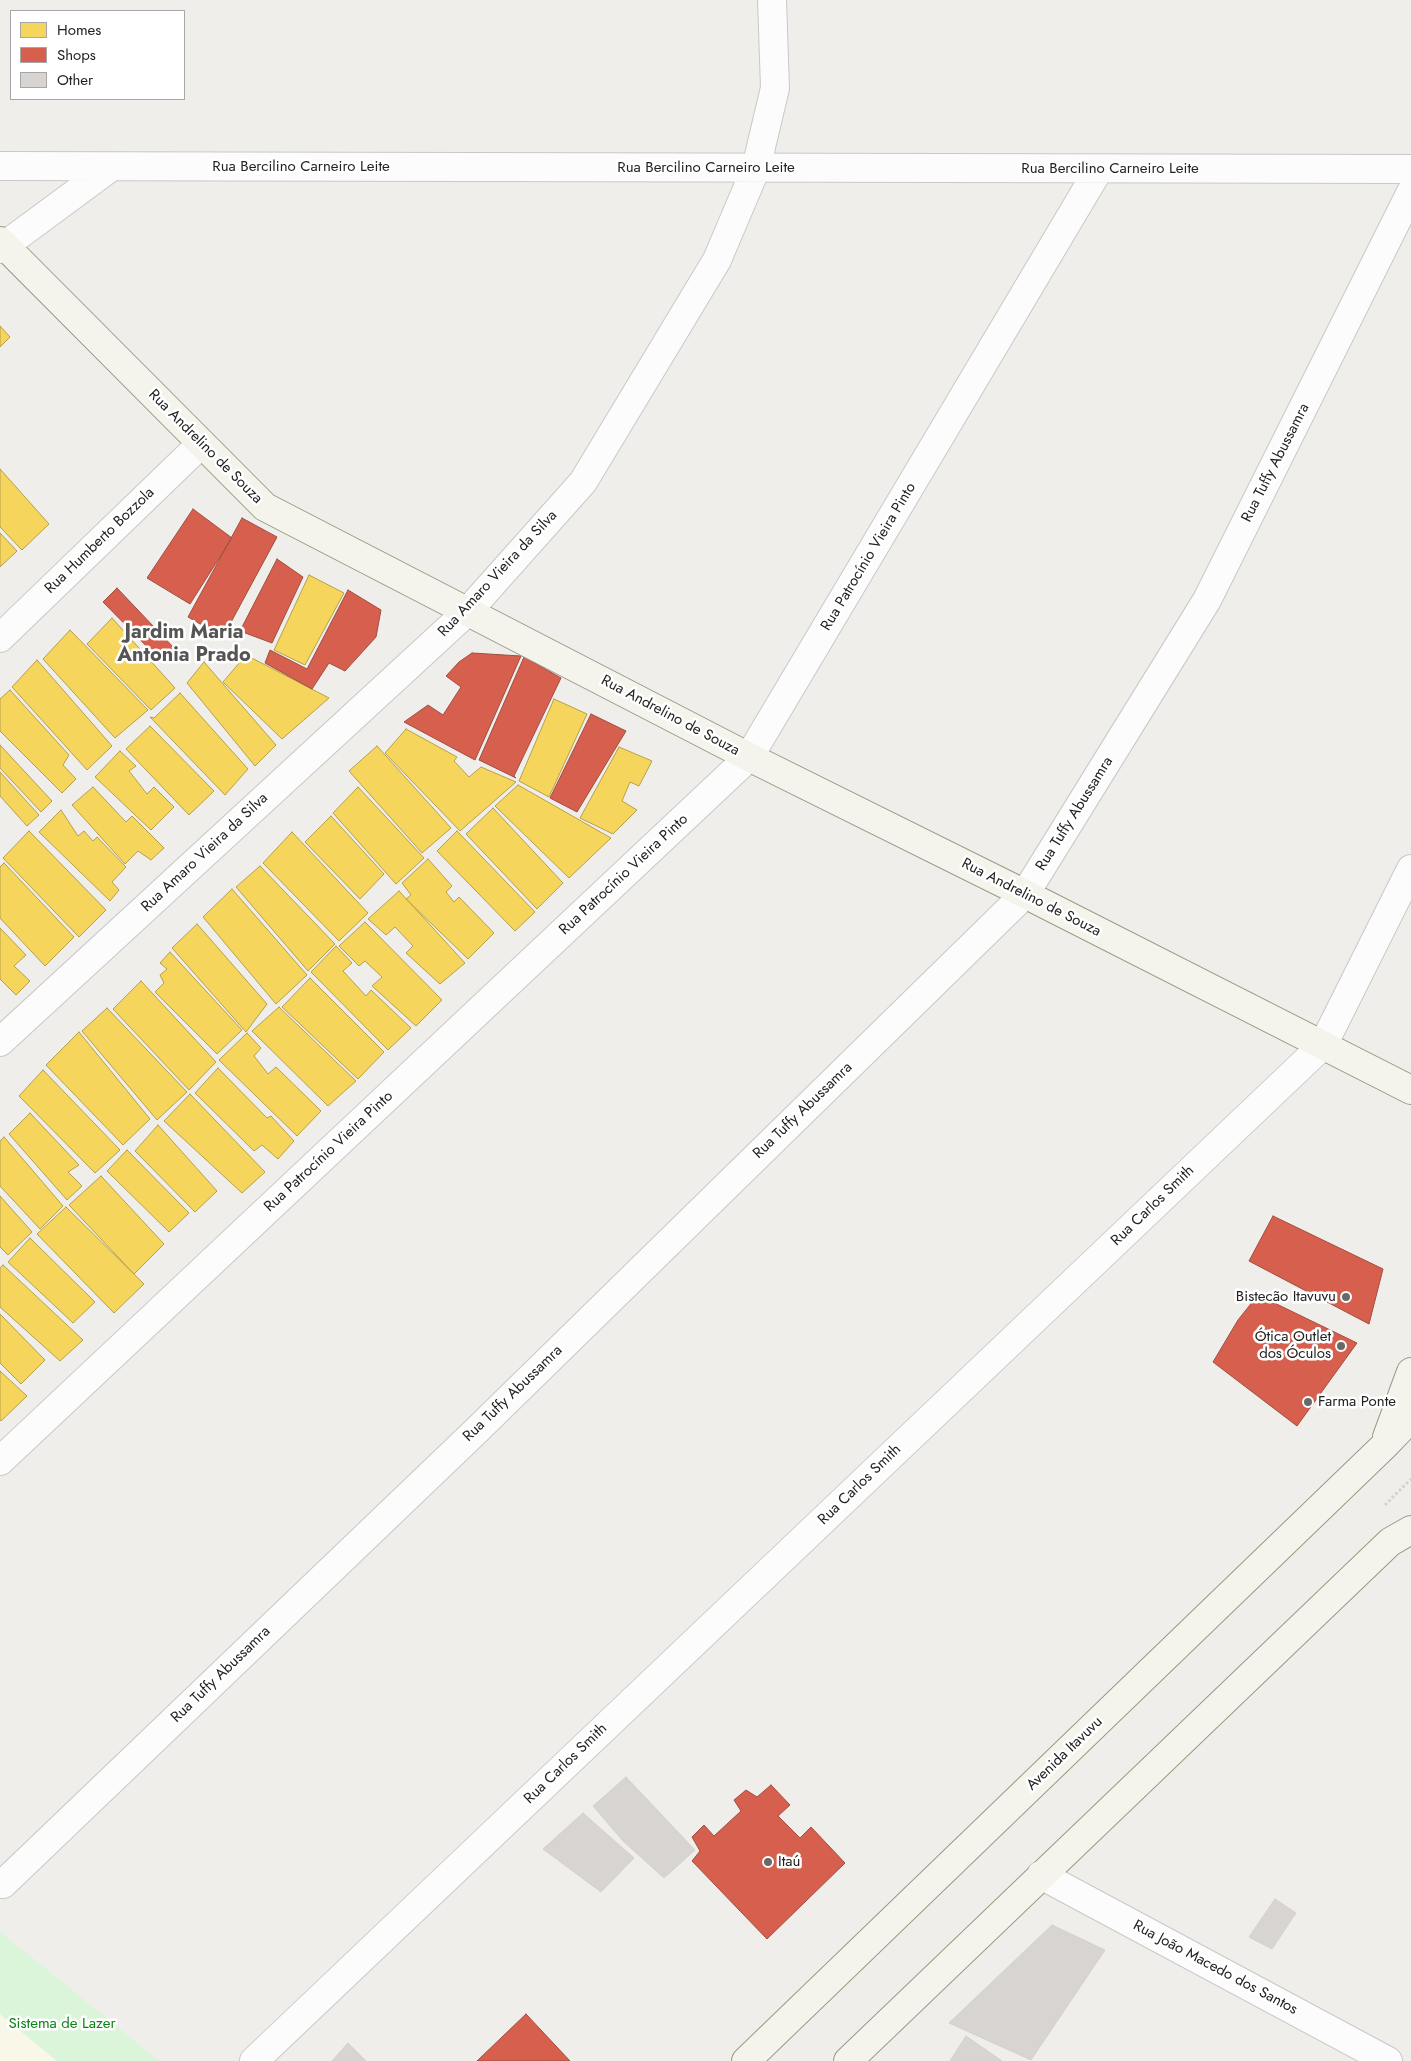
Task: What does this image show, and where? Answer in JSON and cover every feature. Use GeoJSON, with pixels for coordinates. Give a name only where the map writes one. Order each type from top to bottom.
{"type":"FeatureCollection","features":[{"type":"Feature","properties":{"kind":"street","name":"Rua Amaro Vieira da Silva"},"geometry":{"type":"LineString","coordinates":[[0,1042],[468,611],[583,482],[717,260],[756,168],[775,88],[772,0]]}},
{"type":"Feature","properties":{"kind":"street","name":"Rua Bercilino Carneiro Leite"},"geometry":{"type":"LineString","coordinates":[[0,166],[1411,169]]}},
{"type":"Feature","properties":{"kind":"street"},"geometry":{"type":"LineString","coordinates":[[1,245],[111,167]]}},
{"type":"Feature","properties":{"kind":"street","name":"Rua Patrocínio Vieira Pinto"},"geometry":{"type":"LineString","coordinates":[[0,1461],[749,757],[1099,169]]}},
{"type":"Feature","properties":{"kind":"street","name":"Rua Tuffy Abussamra"},"geometry":{"type":"LineString","coordinates":[[3,1884],[475,1432],[1024,894],[1207,600],[1411,192]]}},
{"type":"Feature","properties":{"kind":"street","name":"Rua Andrelino de Souza"},"geometry":{"type":"LineString","coordinates":[[1,245],[265,507],[749,757],[1411,1090]]}},
{"type":"Feature","properties":{"kind":"street","name":"Rua Humberto Bozzola"},"geometry":{"type":"LineString","coordinates":[[0,638],[201,444]]}},
{"type":"Feature","properties":{"kind":"street","name":"Rua Carlos Smith"},"geometry":{"type":"LineString","coordinates":[[254,2061],[1323,1045],[1411,869]]}},
{"type":"Feature","properties":{"kind":"street","name":"Avenida Itavuvu"},"geometry":{"type":"LineString","coordinates":[[1383,1447],[1411,1372]]}},
{"type":"Feature","properties":{"kind":"street","name":"Avenida Itavuvu"},"geometry":{"type":"LineString","coordinates":[[746,2061],[1411,1418]]}},
{"type":"Feature","properties":{"kind":"street"},"geometry":{"type":"LineString","coordinates":[[848,2061],[1390,1542],[1411,1530]]}},
{"type":"Feature","properties":{"kind":"street","name":"Rua João Macedo dos Santos"},"geometry":{"type":"LineString","coordinates":[[1041,1875],[1388,2061]]}},
{"type":"Feature","properties":{"kind":"shaded area"},"geometry":{"type":"Polygon","coordinates":[[[0,2014],[57,2061],[0,2061],[0,2014]]]}},
{"type":"Feature","properties":{"kind":"green space","name":"Sistema de Lazer"},"geometry":{"type":"Polygon","coordinates":[[[0,1932],[159,2061],[57,2061],[0,2014],[0,1932]]]}},
{"type":"Feature","properties":{"kind":"building: Homes"},"geometry":{"type":"Polygon","coordinates":[[[0,326],[10,337],[0,347],[0,326]]]}},
{"type":"Feature","properties":{"kind":"building: Homes"},"geometry":{"type":"Polygon","coordinates":[[[0,469],[49,524],[22,550],[0,527],[0,469]]]}},
{"type":"Feature","properties":{"kind":"building: Homes"},"geometry":{"type":"Polygon","coordinates":[[[0,533],[17,551],[0,567],[0,533]]]}},
{"type":"Feature","properties":{"kind":"building: Homes"},"geometry":{"type":"Polygon","coordinates":[[[309,575],[344,593],[305,665],[274,650],[309,575]]]}},
{"type":"Feature","properties":{"kind":"building: Homes"},"geometry":{"type":"Polygon","coordinates":[[[112,618],[175,688],[151,710],[87,644],[112,618]]]}},
{"type":"Feature","properties":{"kind":"building: Homes"},"geometry":{"type":"Polygon","coordinates":[[[70,630],[148,710],[115,738],[43,659],[70,630]]]}},
{"type":"Feature","properties":{"kind":"building: Homes"},"geometry":{"type":"Polygon","coordinates":[[[246,655],[329,698],[282,739],[223,682],[246,655]]]}},
{"type":"Feature","properties":{"kind":"building: Homes"},"geometry":{"type":"Polygon","coordinates":[[[37,660],[112,746],[87,770],[12,687],[37,660]]]}},
{"type":"Feature","properties":{"kind":"building: Homes"},"geometry":{"type":"Polygon","coordinates":[[[204,662],[276,745],[255,766],[187,683],[204,662]]]}},
{"type":"Feature","properties":{"kind":"building: Homes"},"geometry":{"type":"Polygon","coordinates":[[[10,690],[69,755],[63,765],[76,779],[62,793],[0,731],[0,699],[10,690]]]}},
{"type":"Feature","properties":{"kind":"building: Homes"},"geometry":{"type":"Polygon","coordinates":[[[180,693],[248,769],[225,795],[150,717],[154,718],[180,693]]]}},
{"type":"Feature","properties":{"kind":"building: Homes"},"geometry":{"type":"Polygon","coordinates":[[[554,699],[587,714],[549,797],[519,781],[554,699]]]}},
{"type":"Feature","properties":{"kind":"building: Homes"},"geometry":{"type":"Polygon","coordinates":[[[150,726],[214,791],[189,815],[126,749],[150,726]]]}},
{"type":"Feature","properties":{"kind":"building: Homes"},"geometry":{"type":"Polygon","coordinates":[[[406,729],[457,757],[454,761],[469,777],[481,767],[516,782],[460,831],[385,753],[406,729]]]}},
{"type":"Feature","properties":{"kind":"building: Homes"},"geometry":{"type":"Polygon","coordinates":[[[0,745],[52,801],[41,812],[0,768],[0,745]]]}},
{"type":"Feature","properties":{"kind":"building: Homes"},"geometry":{"type":"Polygon","coordinates":[[[377,746],[451,828],[422,853],[349,771],[377,746]]]}},
{"type":"Feature","properties":{"kind":"building: Homes"},"geometry":{"type":"Polygon","coordinates":[[[619,747],[652,761],[639,786],[630,782],[622,801],[637,810],[613,834],[580,818],[619,747]]]}},
{"type":"Feature","properties":{"kind":"building: Homes"},"geometry":{"type":"Polygon","coordinates":[[[120,751],[136,766],[129,771],[147,794],[154,787],[174,807],[151,830],[95,777],[120,751]]]}},
{"type":"Feature","properties":{"kind":"building: Homes"},"geometry":{"type":"Polygon","coordinates":[[[0,772],[39,815],[27,826],[0,796],[0,772]]]}},
{"type":"Feature","properties":{"kind":"building: Homes"},"geometry":{"type":"Polygon","coordinates":[[[518,785],[611,838],[569,878],[495,806],[518,785]]]}},
{"type":"Feature","properties":{"kind":"building: Homes"},"geometry":{"type":"Polygon","coordinates":[[[93,787],[126,822],[132,816],[164,848],[151,860],[138,851],[125,864],[72,805],[93,787]]]}},
{"type":"Feature","properties":{"kind":"building: Homes"},"geometry":{"type":"Polygon","coordinates":[[[358,787],[424,858],[396,884],[333,813],[358,787]]]}},
{"type":"Feature","properties":{"kind":"building: Homes"},"geometry":{"type":"Polygon","coordinates":[[[493,808],[563,883],[537,909],[466,834],[493,808]]]}},
{"type":"Feature","properties":{"kind":"building: Homes"},"geometry":{"type":"Polygon","coordinates":[[[61,810],[78,836],[84,831],[93,841],[97,837],[126,867],[112,882],[119,890],[110,901],[39,832],[61,810]]]}},
{"type":"Feature","properties":{"kind":"building: Homes"},"geometry":{"type":"Polygon","coordinates":[[[331,816],[384,874],[360,899],[305,842],[331,816]]]}},
{"type":"Feature","properties":{"kind":"building: Homes"},"geometry":{"type":"Polygon","coordinates":[[[29,831],[106,910],[79,937],[3,858],[29,831]]]}},
{"type":"Feature","properties":{"kind":"building: Homes"},"geometry":{"type":"Polygon","coordinates":[[[457,831],[535,912],[515,931],[437,851],[457,831]]]}},
{"type":"Feature","properties":{"kind":"building: Homes"},"geometry":{"type":"Polygon","coordinates":[[[292,832],[368,913],[339,941],[263,863],[292,832]]]}},
{"type":"Feature","properties":{"kind":"building: Homes"},"geometry":{"type":"Polygon","coordinates":[[[428,859],[452,886],[446,892],[454,902],[459,897],[494,933],[468,959],[406,899],[411,895],[402,883],[428,859]]]}},
{"type":"Feature","properties":{"kind":"building: Homes"},"geometry":{"type":"Polygon","coordinates":[[[4,863],[74,937],[45,966],[0,918],[0,867],[4,863]]]}},
{"type":"Feature","properties":{"kind":"building: Homes"},"geometry":{"type":"Polygon","coordinates":[[[260,866],[335,944],[308,971],[236,887],[260,866]]]}},
{"type":"Feature","properties":{"kind":"building: Homes"},"geometry":{"type":"Polygon","coordinates":[[[232,889],[307,975],[276,1004],[203,917],[232,889]]]}},
{"type":"Feature","properties":{"kind":"building: Homes"},"geometry":{"type":"Polygon","coordinates":[[[399,891],[465,963],[440,984],[406,953],[413,946],[395,927],[386,935],[368,919],[399,891]]]}},
{"type":"Feature","properties":{"kind":"building: Homes"},"geometry":{"type":"Polygon","coordinates":[[[365,922],[442,1000],[416,1026],[372,986],[382,977],[365,961],[359,966],[339,946],[365,922]]]}},
{"type":"Feature","properties":{"kind":"building: Homes"},"geometry":{"type":"Polygon","coordinates":[[[197,924],[267,1004],[246,1032],[172,948],[197,924]]]}},
{"type":"Feature","properties":{"kind":"building: Homes"},"geometry":{"type":"Polygon","coordinates":[[[0,928],[26,955],[14,966],[30,981],[16,995],[0,979],[0,928]]]}},
{"type":"Feature","properties":{"kind":"building: Homes"},"geometry":{"type":"Polygon","coordinates":[[[336,946],[352,963],[343,971],[366,996],[371,990],[411,1028],[388,1050],[311,972],[336,946]]]}},
{"type":"Feature","properties":{"kind":"building: Homes"},"geometry":{"type":"Polygon","coordinates":[[[170,952],[242,1030],[217,1054],[155,992],[164,983],[160,975],[167,969],[160,963],[170,952]]]}},
{"type":"Feature","properties":{"kind":"building: Homes"},"geometry":{"type":"Polygon","coordinates":[[[310,978],[384,1052],[358,1079],[282,1007],[310,978]]]}},
{"type":"Feature","properties":{"kind":"building: Homes"},"geometry":{"type":"Polygon","coordinates":[[[141,981],[216,1062],[189,1090],[113,1009],[141,981]]]}},
{"type":"Feature","properties":{"kind":"building: Homes"},"geometry":{"type":"Polygon","coordinates":[[[279,1007],[356,1081],[328,1106],[252,1031],[279,1007]]]}},
{"type":"Feature","properties":{"kind":"building: Homes"},"geometry":{"type":"Polygon","coordinates":[[[107,1008],[187,1092],[157,1120],[82,1031],[107,1008]]]}},
{"type":"Feature","properties":{"kind":"building: Homes"},"geometry":{"type":"Polygon","coordinates":[[[79,1032],[150,1119],[123,1145],[46,1065],[79,1032]]]}},
{"type":"Feature","properties":{"kind":"building: Homes"},"geometry":{"type":"Polygon","coordinates":[[[247,1033],[261,1048],[254,1056],[268,1074],[276,1067],[321,1111],[297,1136],[219,1060],[247,1033]]]}},
{"type":"Feature","properties":{"kind":"building: Homes"},"geometry":{"type":"Polygon","coordinates":[[[218,1068],[267,1118],[271,1116],[294,1141],[278,1159],[262,1145],[254,1151],[195,1093],[218,1068]]]}},
{"type":"Feature","properties":{"kind":"building: Homes"},"geometry":{"type":"Polygon","coordinates":[[[43,1070],[120,1150],[95,1173],[19,1096],[43,1070]]]}},
{"type":"Feature","properties":{"kind":"building: Homes"},"geometry":{"type":"Polygon","coordinates":[[[190,1094],[265,1172],[242,1193],[164,1121],[190,1094]]]}},
{"type":"Feature","properties":{"kind":"building: Homes"},"geometry":{"type":"Polygon","coordinates":[[[30,1113],[79,1165],[68,1172],[82,1186],[67,1200],[9,1134],[30,1113]]]}},
{"type":"Feature","properties":{"kind":"building: Homes"},"geometry":{"type":"Polygon","coordinates":[[[158,1125],[217,1191],[195,1212],[135,1151],[158,1125]]]}},
{"type":"Feature","properties":{"kind":"building: Homes"},"geometry":{"type":"Polygon","coordinates":[[[4,1137],[63,1206],[40,1229],[0,1186],[0,1141],[4,1137]]]}},
{"type":"Feature","properties":{"kind":"building: Homes"},"geometry":{"type":"Polygon","coordinates":[[[127,1150],[189,1213],[169,1232],[107,1171],[127,1150]]]}},
{"type":"Feature","properties":{"kind":"building: Homes"},"geometry":{"type":"Polygon","coordinates":[[[101,1176],[164,1244],[134,1274],[69,1205],[101,1176]]]}},
{"type":"Feature","properties":{"kind":"building: Homes"},"geometry":{"type":"Polygon","coordinates":[[[0,1196],[32,1232],[8,1255],[0,1247],[0,1196]]]}},
{"type":"Feature","properties":{"kind":"building: Homes"},"geometry":{"type":"Polygon","coordinates":[[[66,1207],[144,1284],[114,1313],[37,1234],[66,1207]]]}},
{"type":"Feature","properties":{"kind":"building: Homes"},"geometry":{"type":"Polygon","coordinates":[[[30,1238],[95,1302],[73,1323],[8,1262],[30,1238]]]}},
{"type":"Feature","properties":{"kind":"building: Homes"},"geometry":{"type":"Polygon","coordinates":[[[3,1265],[83,1340],[60,1361],[0,1307],[0,1268],[3,1265]]]}},
{"type":"Feature","properties":{"kind":"building: Homes"},"geometry":{"type":"Polygon","coordinates":[[[0,1314],[45,1360],[21,1384],[0,1363],[0,1314]]]}},
{"type":"Feature","properties":{"kind":"building: Homes"},"geometry":{"type":"Polygon","coordinates":[[[0,1371],[27,1396],[1,1421],[0,1420],[0,1371]]]}},
{"type":"Feature","properties":{"kind":"building: Shops"},"geometry":{"type":"Polygon","coordinates":[[[193,509],[232,538],[190,604],[147,578],[193,509]]]}},
{"type":"Feature","properties":{"kind":"building: Shops"},"geometry":{"type":"Polygon","coordinates":[[[242,518],[277,537],[223,637],[188,617],[242,518]]]}},
{"type":"Feature","properties":{"kind":"building: Shops"},"geometry":{"type":"Polygon","coordinates":[[[277,559],[303,577],[272,643],[240,631],[277,559]]]}},
{"type":"Feature","properties":{"kind":"building: Shops"},"geometry":{"type":"Polygon","coordinates":[[[117,588],[174,648],[161,661],[103,602],[117,588]]]}},
{"type":"Feature","properties":{"kind":"building: Shops"},"geometry":{"type":"Polygon","coordinates":[[[348,590],[381,610],[376,637],[345,671],[329,663],[312,689],[265,663],[270,650],[307,669],[348,590]]]}},
{"type":"Feature","properties":{"kind":"building: Shops"},"geometry":{"type":"Polygon","coordinates":[[[472,653],[521,656],[475,760],[404,722],[428,705],[443,715],[461,687],[446,676],[459,662],[472,653]]]}},
{"type":"Feature","properties":{"kind":"building: Shops"},"geometry":{"type":"Polygon","coordinates":[[[524,657],[561,678],[514,776],[516,778],[479,760],[524,657]]]}},
{"type":"Feature","properties":{"kind":"building: Shops"},"geometry":{"type":"Polygon","coordinates":[[[591,714],[626,731],[577,812],[550,798],[591,714]]]}},
{"type":"Feature","properties":{"kind":"building: Shops","name":"Bistecão Itavuvu"},"geometry":{"type":"Polygon","coordinates":[[[1273,1216],[1383,1269],[1369,1324],[1249,1261],[1273,1216]]]}},
{"type":"Feature","properties":{"kind":"building: Shops"},"geometry":{"type":"Polygon","coordinates":[[[1258,1295],[1357,1343],[1297,1426],[1213,1362],[1238,1320],[1258,1295]]]}},
{"type":"Feature","properties":{"kind":"building: Shops","name":"Itaú"},"geometry":{"type":"Polygon","coordinates":[[[771,1785],[790,1805],[778,1816],[800,1838],[811,1827],[845,1863],[767,1939],[692,1861],[700,1851],[692,1837],[704,1825],[714,1836],[741,1811],[734,1800],[746,1790],[757,1797],[771,1785]]]}},
{"type":"Feature","properties":{"kind":"building: Shops"},"geometry":{"type":"Polygon","coordinates":[[[526,2014],[570,2061],[477,2061],[526,2014]]]}},
{"type":"Feature","properties":{"kind":"building: Other"},"geometry":{"type":"Polygon","coordinates":[[[626,1777],[695,1850],[664,1878],[623,1841],[593,1806],[626,1777]]]}},
{"type":"Feature","properties":{"kind":"building: Other"},"geometry":{"type":"Polygon","coordinates":[[[583,1813],[634,1858],[601,1892],[543,1849],[583,1813]]]}},
{"type":"Feature","properties":{"kind":"building: Other"},"geometry":{"type":"Polygon","coordinates":[[[1275,1899],[1296,1913],[1272,1949],[1249,1937],[1275,1899]]]}},
{"type":"Feature","properties":{"kind":"building: Other"},"geometry":{"type":"Polygon","coordinates":[[[1052,1925],[1105,1950],[1031,2060],[949,2023],[1052,1925]]]}},
{"type":"Feature","properties":{"kind":"building: Other"},"geometry":{"type":"Polygon","coordinates":[[[966,2036],[1002,2061],[950,2061],[966,2036]]]}},
{"type":"Feature","properties":{"kind":"building: Other"},"geometry":{"type":"Polygon","coordinates":[[[348,2043],[366,2061],[332,2061],[348,2043]]]}},
{"type":"Feature","properties":{"kind":"place","name":"Bistecão Itavuvu"},"geometry":{"type":"Point","coordinates":[1346,1297]}},
{"type":"Feature","properties":{"kind":"place","name":"Ótica Outlet dos Óculos"},"geometry":{"type":"Point","coordinates":[1341,1346]}},
{"type":"Feature","properties":{"kind":"place","name":"Farma Ponte"},"geometry":{"type":"Point","coordinates":[1308,1402]}},
{"type":"Feature","properties":{"kind":"place","name":"Itaú"},"geometry":{"type":"Point","coordinates":[768,1862]}},
{"type":"Feature","properties":{"kind":"district","name":"Jardim Maria Antonia Prado"},"geometry":{"type":"Point","coordinates":[184,644]}}]}
